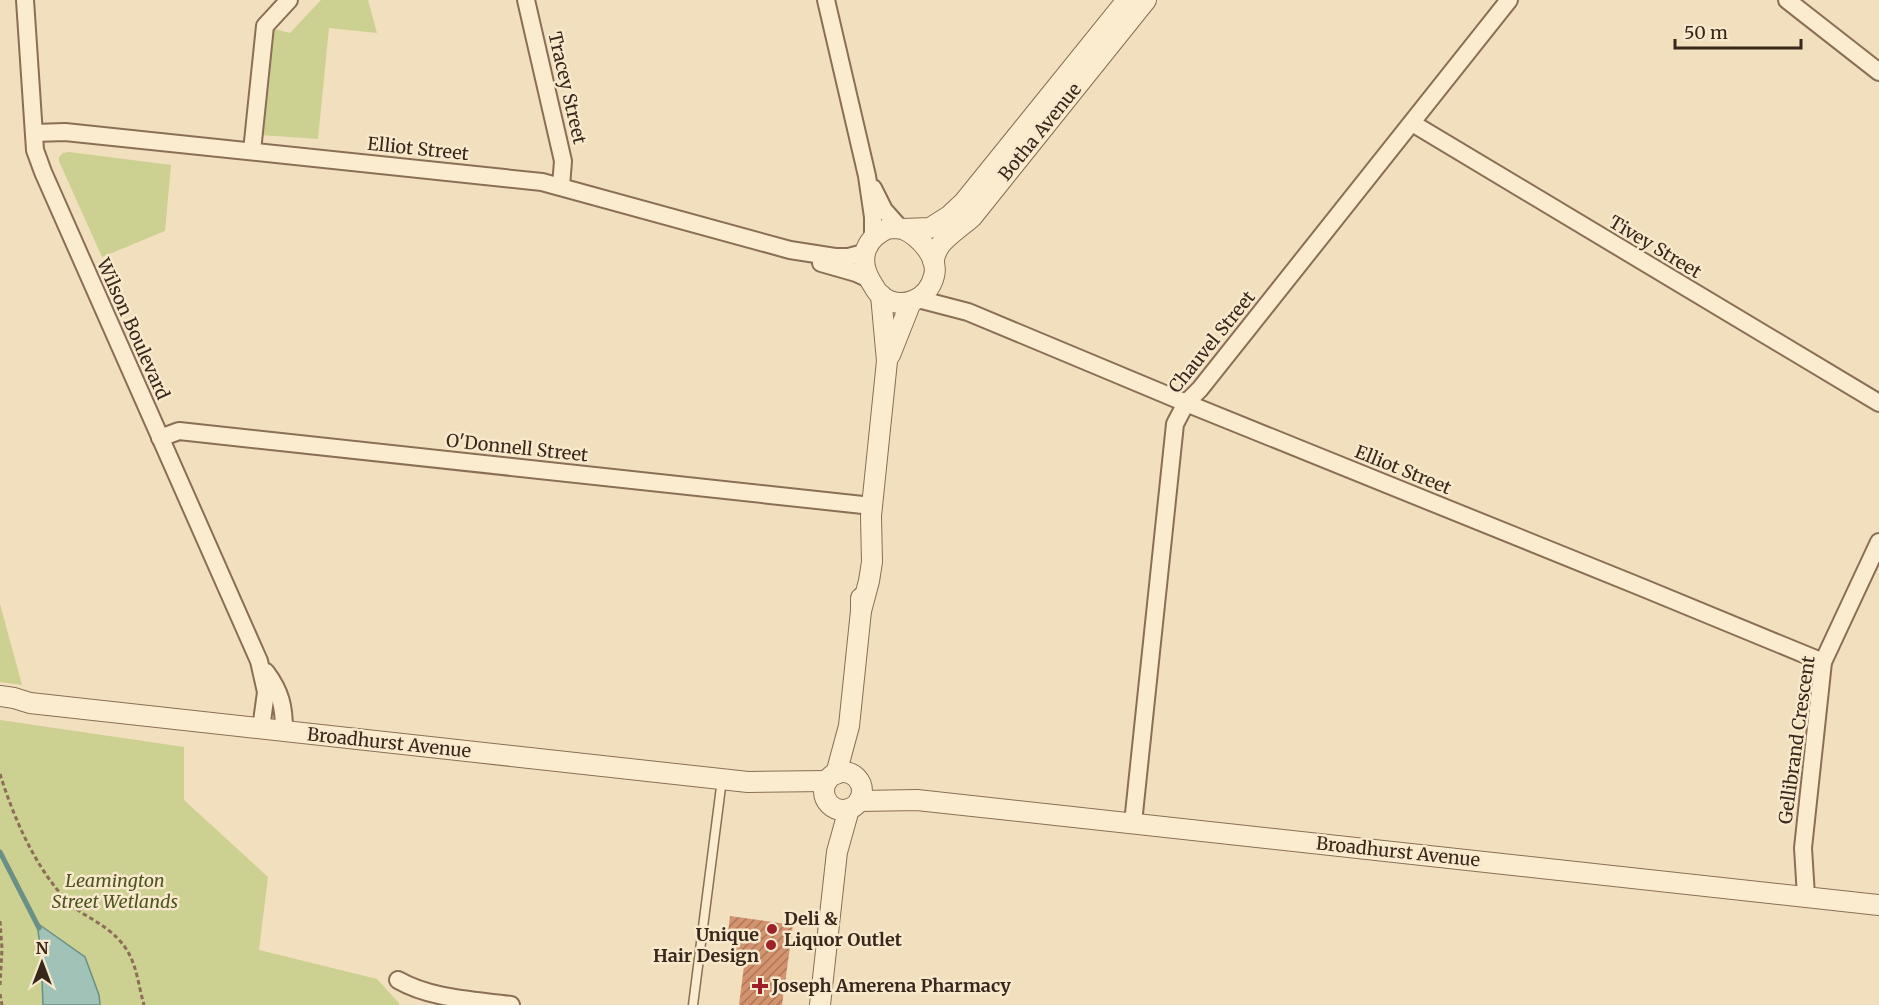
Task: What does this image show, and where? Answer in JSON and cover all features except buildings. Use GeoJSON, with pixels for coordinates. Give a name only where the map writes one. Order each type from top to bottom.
{"type":"FeatureCollection","features":[{"type":"Feature","properties":{"kind":"street","name":"Wilson Boulevard"},"geometry":{"type":"LineString","coordinates":[[25,0],[35,150],[259,661],[267,692],[261,729]]}},
{"type":"Feature","properties":{"kind":"street"},"geometry":{"type":"LineString","coordinates":[[252,151],[265,26],[289,0]]}},
{"type":"Feature","properties":{"kind":"street","name":"Tracey Street"},"geometry":{"type":"LineString","coordinates":[[526,0],[563,161],[561,186]]}},
{"type":"Feature","properties":{"kind":"street"},"geometry":{"type":"LineString","coordinates":[[826,0],[867,176],[873,217],[864,266],[869,279],[881,295],[894,302],[915,301]]}},
{"type":"Feature","properties":{"kind":"street","name":"Botha Avenue"},"geometry":{"type":"LineString","coordinates":[[933,261],[944,240],[972,218],[1126,0]]}},
{"type":"Feature","properties":{"kind":"street","name":"Botha Avenue"},"geometry":{"type":"LineString","coordinates":[[902,229],[930,228],[949,216],[964,202],[1146,0]]}},
{"type":"Feature","properties":{"kind":"street","name":"Chauvel Street"},"geometry":{"type":"LineString","coordinates":[[1133,823],[1175,424],[1186,403],[1509,0]]}},
{"type":"Feature","properties":{"kind":"street"},"geometry":{"type":"LineString","coordinates":[[1787,0],[1879,72]]}},
{"type":"Feature","properties":{"kind":"street","name":"Tivey Street"},"geometry":{"type":"LineString","coordinates":[[1412,123],[1879,403]]}},
{"type":"Feature","properties":{"kind":"street","name":"Elliot Street"},"geometry":{"type":"LineString","coordinates":[[34,134],[65,132],[531,181],[561,186],[790,250],[835,258],[868,246]]}},
{"type":"Feature","properties":{"kind":"street"},"geometry":{"type":"LineString","coordinates":[[867,176],[884,210],[902,229],[925,246],[933,261],[935,273],[925,294],[915,301],[887,360]]}},
{"type":"Feature","properties":{"kind":"street"},"geometry":{"type":"LineString","coordinates":[[868,246],[880,232],[890,228],[902,229]]}},
{"type":"Feature","properties":{"kind":"street","name":"Elliot Street"},"geometry":{"type":"LineString","coordinates":[[790,250],[869,279]]}},
{"type":"Feature","properties":{"kind":"street","name":"Elliot Street"},"geometry":{"type":"LineString","coordinates":[[933,281],[945,296],[968,312]]}},
{"type":"Feature","properties":{"kind":"street"},"geometry":{"type":"LineString","coordinates":[[820,1005],[861,611],[872,561],[872,511],[887,360],[881,295]]}},
{"type":"Feature","properties":{"kind":"street","name":"Elliot Street"},"geometry":{"type":"LineString","coordinates":[[915,301],[968,312],[1823,662]]}},
{"type":"Feature","properties":{"kind":"street","name":"O'Donnell Street"},"geometry":{"type":"LineString","coordinates":[[160,438],[179,431],[872,511]]}},
{"type":"Feature","properties":{"kind":"street","name":"Gellibrand Crescent"},"geometry":{"type":"LineString","coordinates":[[1797,895],[1823,662],[1879,542]]}},
{"type":"Feature","properties":{"kind":"street","name":"Wilson Boulevard"},"geometry":{"type":"LineString","coordinates":[[259,661],[274,682],[282,702],[284,731]]}},
{"type":"Feature","properties":{"kind":"street","name":"Broadhurst Avenue"},"geometry":{"type":"LineString","coordinates":[[0,696],[15,698],[30,704]]}},
{"type":"Feature","properties":{"kind":"street","name":"Broadhurst Avenue"},"geometry":{"type":"LineString","coordinates":[[0,704],[30,704],[284,731],[1879,905]]}},
{"type":"Feature","properties":{"kind":"street"},"geometry":{"type":"LineString","coordinates":[[398,980],[411,987],[437,995],[511,1005]]}},
{"type":"Feature","properties":{"kind":"lane"},"geometry":{"type":"LineString","coordinates":[[693,1005],[722,779]]}},
{"type":"Feature","properties":{"kind":"path"},"geometry":{"type":"LineString","coordinates":[[0,774],[8,800],[28,845],[58,889],[70,904],[109,930],[134,961],[144,1005]]}},
{"type":"Feature","properties":{"kind":"path"},"geometry":{"type":"LineString","coordinates":[[0,921],[2,949],[0,985]]}},
{"type":"Feature","properties":{"kind":"path"},"geometry":{"type":"LineString","coordinates":[[0,994],[2,1005]]}},
{"type":"Feature","properties":{"kind":"green space"},"geometry":{"type":"Polygon","coordinates":[[[321,0],[368,0],[377,33],[329,28],[318,139],[261,135],[271,28],[290,33],[321,0]]]}},
{"type":"Feature","properties":{"kind":"green space"},"geometry":{"type":"Polygon","coordinates":[[[63,153],[171,165],[165,231],[102,257],[59,161],[63,153]]]}},
{"type":"Feature","properties":{"kind":"green space"},"geometry":{"type":"Polygon","coordinates":[[[0,604],[22,685],[0,682],[0,604]]]}},
{"type":"Feature","properties":{"kind":"green space","name":"Leamington Street Wetlands"},"geometry":{"type":"Polygon","coordinates":[[[0,720],[184,747],[184,800],[268,877],[259,950],[377,979],[399,1005],[0,1005],[0,720]]]}},
{"type":"Feature","properties":{"kind":"water"},"geometry":{"type":"Polygon","coordinates":[[[37,923],[85,957],[99,995],[100,1005],[43,1005],[41,953],[37,923]]]}},
{"type":"Feature","properties":{"kind":"waterway"},"geometry":{"type":"LineString","coordinates":[[0,852],[39,928]]}},
{"type":"Feature","properties":{"kind":"place","name":"Deli & Liquor Outlet"},"geometry":{"type":"Point","coordinates":[772,929]}},
{"type":"Feature","properties":{"kind":"place","name":"Unique Hair Design"},"geometry":{"type":"Point","coordinates":[771,945]}},
{"type":"Feature","properties":{"kind":"place","name":"Joseph Amerena Pharmacy"},"geometry":{"type":"Point","coordinates":[760,986]}}]}
